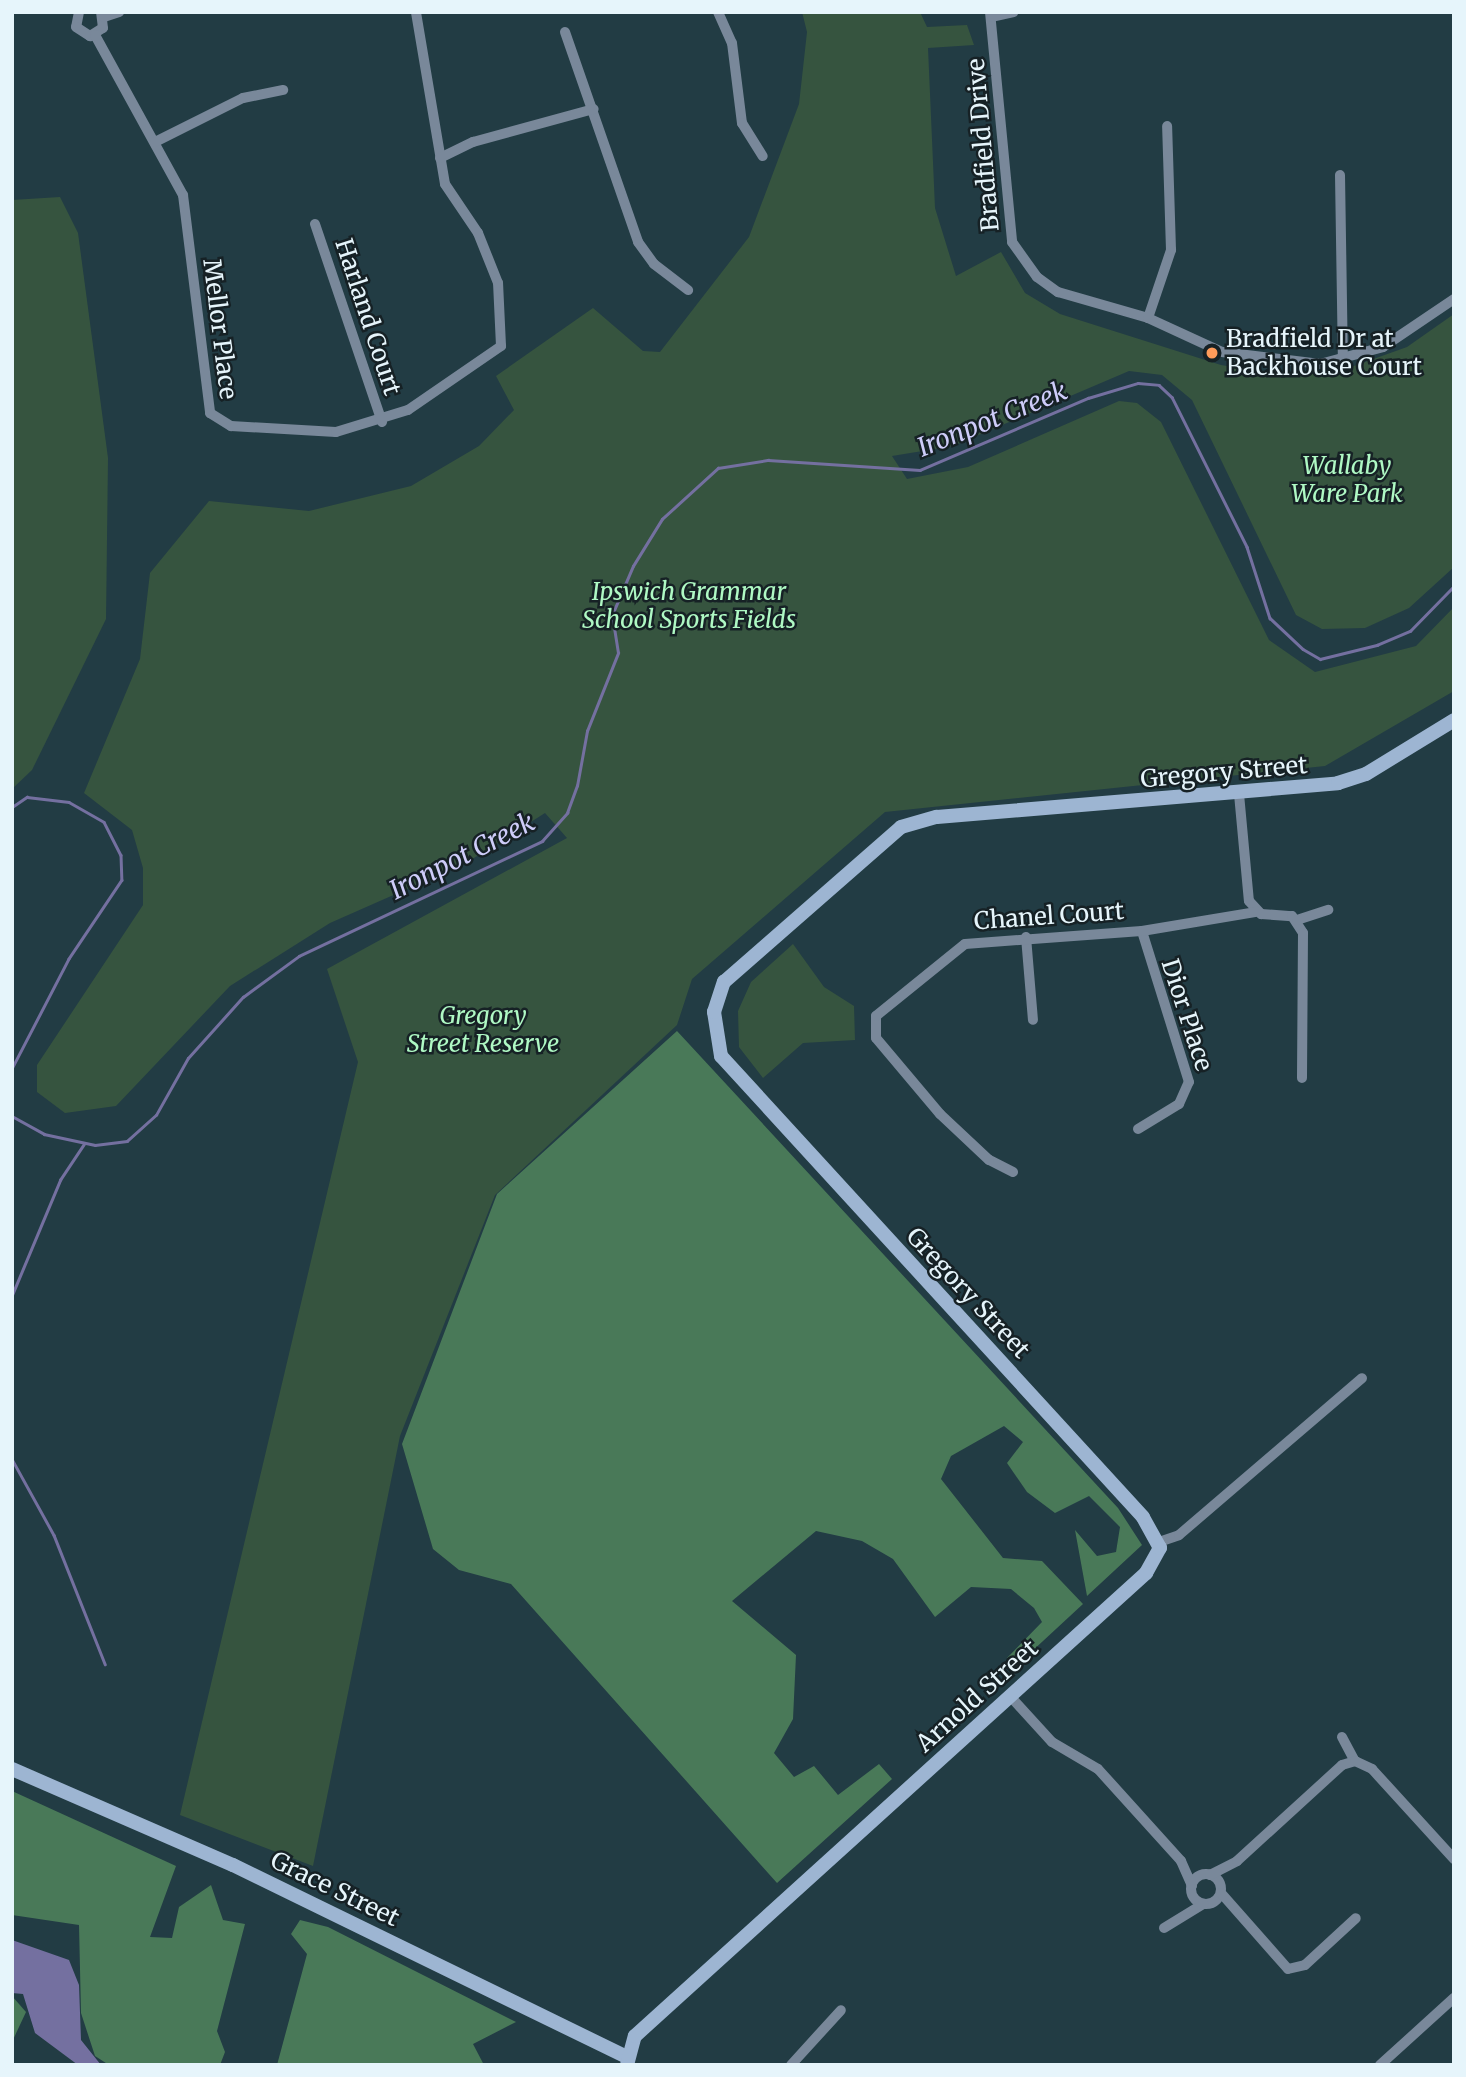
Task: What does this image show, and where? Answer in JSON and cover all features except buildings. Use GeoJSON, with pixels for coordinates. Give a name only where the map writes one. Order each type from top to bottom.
{"type":"FeatureCollection","features":[{"type":"Feature","properties":{"kind":"main road","name":"Gregory Street"},"geometry":{"type":"LineString","coordinates":[[1159,1542],[741,1076],[724,1044],[721,1021],[741,968],[855,866],[905,834],[982,815],[1239,794],[1352,780],[1454,720]]}},
{"type":"Feature","properties":{"kind":"main road","name":"Arnold Street"},"geometry":{"type":"LineString","coordinates":[[626,2061],[635,2036],[1146,1573],[1159,1542]]}},
{"type":"Feature","properties":{"kind":"main road","name":"Grace Street"},"geometry":{"type":"LineString","coordinates":[[12,1769],[233,1865],[626,2061]]}},
{"type":"Feature","properties":{"kind":"street","name":"Mellor Place"},"geometry":{"type":"LineString","coordinates":[[79,12],[79,32],[95,35],[183,195],[209,414],[231,426],[310,433],[382,422],[501,346],[499,283],[478,233],[445,184],[440,159]]}},
{"type":"Feature","properties":{"kind":"street"},"geometry":{"type":"LineString","coordinates":[[95,35],[103,15],[119,12]]}},
{"type":"Feature","properties":{"kind":"street"},"geometry":{"type":"LineString","coordinates":[[416,12],[440,159],[473,142],[594,109]]}},
{"type":"Feature","properties":{"kind":"street"},"geometry":{"type":"LineString","coordinates":[[718,12],[732,43],[742,123],[763,156]]}},
{"type":"Feature","properties":{"kind":"street"},"geometry":{"type":"LineString","coordinates":[[991,15],[1013,12]]}},
{"type":"Feature","properties":{"kind":"street","name":"Bradfield Drive"},"geometry":{"type":"LineString","coordinates":[[991,15],[1014,246],[1058,292],[1148,318],[1222,352],[1278,363],[1343,359],[1383,347],[1454,299]]}},
{"type":"Feature","properties":{"kind":"street"},"geometry":{"type":"LineString","coordinates":[[565,32],[594,109],[638,242],[654,264],[688,290]]}},
{"type":"Feature","properties":{"kind":"street"},"geometry":{"type":"LineString","coordinates":[[155,142],[243,98],[283,90]]}},
{"type":"Feature","properties":{"kind":"street"},"geometry":{"type":"LineString","coordinates":[[1148,318],[1171,256],[1167,126]]}},
{"type":"Feature","properties":{"kind":"street"},"geometry":{"type":"LineString","coordinates":[[1340,175],[1343,359]]}},
{"type":"Feature","properties":{"kind":"street","name":"Harland Court"},"geometry":{"type":"LineString","coordinates":[[315,224],[382,422]]}},
{"type":"Feature","properties":{"kind":"street"},"geometry":{"type":"LineString","coordinates":[[1239,794],[1248,901],[1256,912],[1297,920],[1328,910]]}},
{"type":"Feature","properties":{"kind":"street","name":"Chanel Court"},"geometry":{"type":"LineString","coordinates":[[1013,1172],[989,1160],[940,1114],[872,1026],[951,949],[1026,937],[1142,931],[1256,912]]}},
{"type":"Feature","properties":{"kind":"street"},"geometry":{"type":"LineString","coordinates":[[1297,920],[1303,933],[1302,1077]]}},
{"type":"Feature","properties":{"kind":"street","name":"Dior Place"},"geometry":{"type":"LineString","coordinates":[[1138,1129],[1178,1104],[1189,1082],[1142,931]]}},
{"type":"Feature","properties":{"kind":"street"},"geometry":{"type":"LineString","coordinates":[[1026,937],[1033,1020]]}},
{"type":"Feature","properties":{"kind":"street"},"geometry":{"type":"LineString","coordinates":[[1159,1542],[1179,1535],[1362,1378]]}},
{"type":"Feature","properties":{"kind":"street"},"geometry":{"type":"LineString","coordinates":[[1010,1696],[1052,1742],[1098,1769],[1181,1861],[1192,1888],[1207,1903],[1237,1918]]}},
{"type":"Feature","properties":{"kind":"street"},"geometry":{"type":"LineString","coordinates":[[1342,1737],[1355,1761],[1372,1769],[1454,1859]]}},
{"type":"Feature","properties":{"kind":"street"},"geometry":{"type":"LineString","coordinates":[[1164,1928],[1178,1915],[1192,1888],[1208,1875],[1237,1861],[1342,1765],[1355,1761]]}},
{"type":"Feature","properties":{"kind":"street"},"geometry":{"type":"LineString","coordinates":[[1181,1861],[1208,1875],[1237,1918],[1278,1963],[1293,1969],[1356,1918]]}},
{"type":"Feature","properties":{"kind":"street"},"geometry":{"type":"LineString","coordinates":[[1178,1915],[1207,1903],[1221,1891],[1237,1861]]}},
{"type":"Feature","properties":{"kind":"street"},"geometry":{"type":"LineString","coordinates":[[1380,2065],[1454,1998]]}},
{"type":"Feature","properties":{"kind":"street"},"geometry":{"type":"LineString","coordinates":[[791,2065],[841,2010]]}},
{"type":"Feature","properties":{"kind":"green space","name":"Ipswich Grammar School Sports Fields"},"geometry":{"type":"Polygon","coordinates":[[[802,12],[920,12],[927,27],[967,25],[974,45],[928,48],[935,208],[956,276],[1001,252],[1025,293],[1060,314],[1221,365],[1278,375],[1337,372],[1407,347],[1454,314],[1454,567],[1409,608],[1365,628],[1322,629],[1296,615],[1192,400],[1162,375],[1129,371],[953,446],[892,456],[907,479],[968,467],[1119,401],[1137,403],[1161,422],[1269,640],[1315,672],[1416,646],[1454,607],[1454,691],[1325,766],[885,812],[692,979],[677,1025],[495,1195],[400,1436],[313,1866],[180,1815],[358,1062],[327,969],[567,838],[545,813],[466,863],[330,923],[230,986],[116,1106],[65,1113],[37,1092],[37,1065],[143,905],[143,868],[132,830],[84,793],[140,659],[150,573],[209,501],[309,511],[411,486],[479,446],[514,410],[496,376],[593,308],[643,351],[660,352],[749,237],[799,104],[807,32],[802,12]]]}},
{"type":"Feature","properties":{"kind":"green space"},"geometry":{"type":"Polygon","coordinates":[[[60,197],[78,233],[108,458],[106,619],[32,770],[12,789],[12,200],[60,197]]]}},
{"type":"Feature","properties":{"kind":"green space"},"geometry":{"type":"Polygon","coordinates":[[[793,944],[824,987],[854,1006],[855,1040],[803,1043],[763,1078],[739,1047],[738,1011],[751,982],[793,944]]]}},
{"type":"Feature","properties":{"kind":"green space"},"geometry":{"type":"Polygon","coordinates":[[[677,1031],[1118,1508],[1142,1545],[1087,1596],[1075,1530],[1097,1556],[1116,1552],[1120,1527],[1089,1496],[1055,1513],[1027,1492],[1007,1463],[1023,1442],[1004,1426],[951,1456],[941,1479],[1003,1558],[1042,1561],[1083,1604],[1016,1666],[1007,1658],[1042,1622],[1034,1608],[1011,1589],[971,1587],[935,1617],[893,1559],[862,1541],[816,1531],[732,1601],[796,1655],[793,1719],[774,1753],[794,1777],[814,1766],[838,1795],[879,1764],[892,1779],[777,1883],[511,1584],[459,1570],[433,1549],[402,1444],[497,1194],[677,1031]]]}},
{"type":"Feature","properties":{"kind":"green space"},"geometry":{"type":"Polygon","coordinates":[[[12,1791],[176,1866],[150,1937],[172,1938],[179,1907],[211,1885],[223,1920],[245,1924],[217,2031],[225,2052],[220,2065],[109,2065],[95,2056],[81,2013],[79,1925],[12,1915],[12,1791]]]}},
{"type":"Feature","properties":{"kind":"green space"},"geometry":{"type":"Polygon","coordinates":[[[300,1920],[328,1927],[516,2022],[473,2044],[484,2065],[277,2065],[307,1954],[291,1934],[300,1920]]]}},
{"type":"Feature","properties":{"kind":"green space"},"geometry":{"type":"Polygon","coordinates":[[[12,1996],[26,2012],[12,2042],[12,1996]]]}},
{"type":"Feature","properties":{"kind":"shaded area"},"geometry":{"type":"Polygon","coordinates":[[[12,1940],[69,1960],[79,1985],[81,2040],[101,2065],[78,2065],[35,2033],[23,1994],[12,1993],[12,1940]]]}},
{"type":"Feature","properties":{"kind":"waterway","name":"Ironpot Creek"},"geometry":{"type":"LineString","coordinates":[[12,1116],[44,1134],[95,1145],[127,1141],[156,1115],[188,1058],[243,997],[299,956],[542,841],[567,813],[577,786],[587,731],[618,653],[612,615],[633,566],[662,519],[718,468],[768,460],[920,470],[1088,398],[1138,383],[1159,385],[1172,397],[1247,547],[1270,618],[1303,649],[1320,659],[1377,645],[1410,631],[1454,586]]}},
{"type":"Feature","properties":{"kind":"waterway","name":"Ironpot Creek"},"geometry":{"type":"LineString","coordinates":[[12,807],[27,797],[69,802],[104,822],[121,855],[122,880],[69,959],[12,1069]]}},
{"type":"Feature","properties":{"kind":"waterway"},"geometry":{"type":"LineString","coordinates":[[12,1295],[60,1180],[84,1144]]}},
{"type":"Feature","properties":{"kind":"waterway"},"geometry":{"type":"LineString","coordinates":[[12,1459],[54,1535],[105,1664]]}},
{"type":"Feature","properties":{"kind":"place","name":"Bradfield Dr at Backhouse Court"},"geometry":{"type":"Point","coordinates":[1212,353]}},
{"type":"Feature","properties":{"kind":"park label","name":"Wallaby Ware Park"},"geometry":{"type":"Point","coordinates":[1347,480]}},
{"type":"Feature","properties":{"kind":"park label","name":"Gregory Street Reserve"},"geometry":{"type":"Point","coordinates":[483,1030]}}]}
